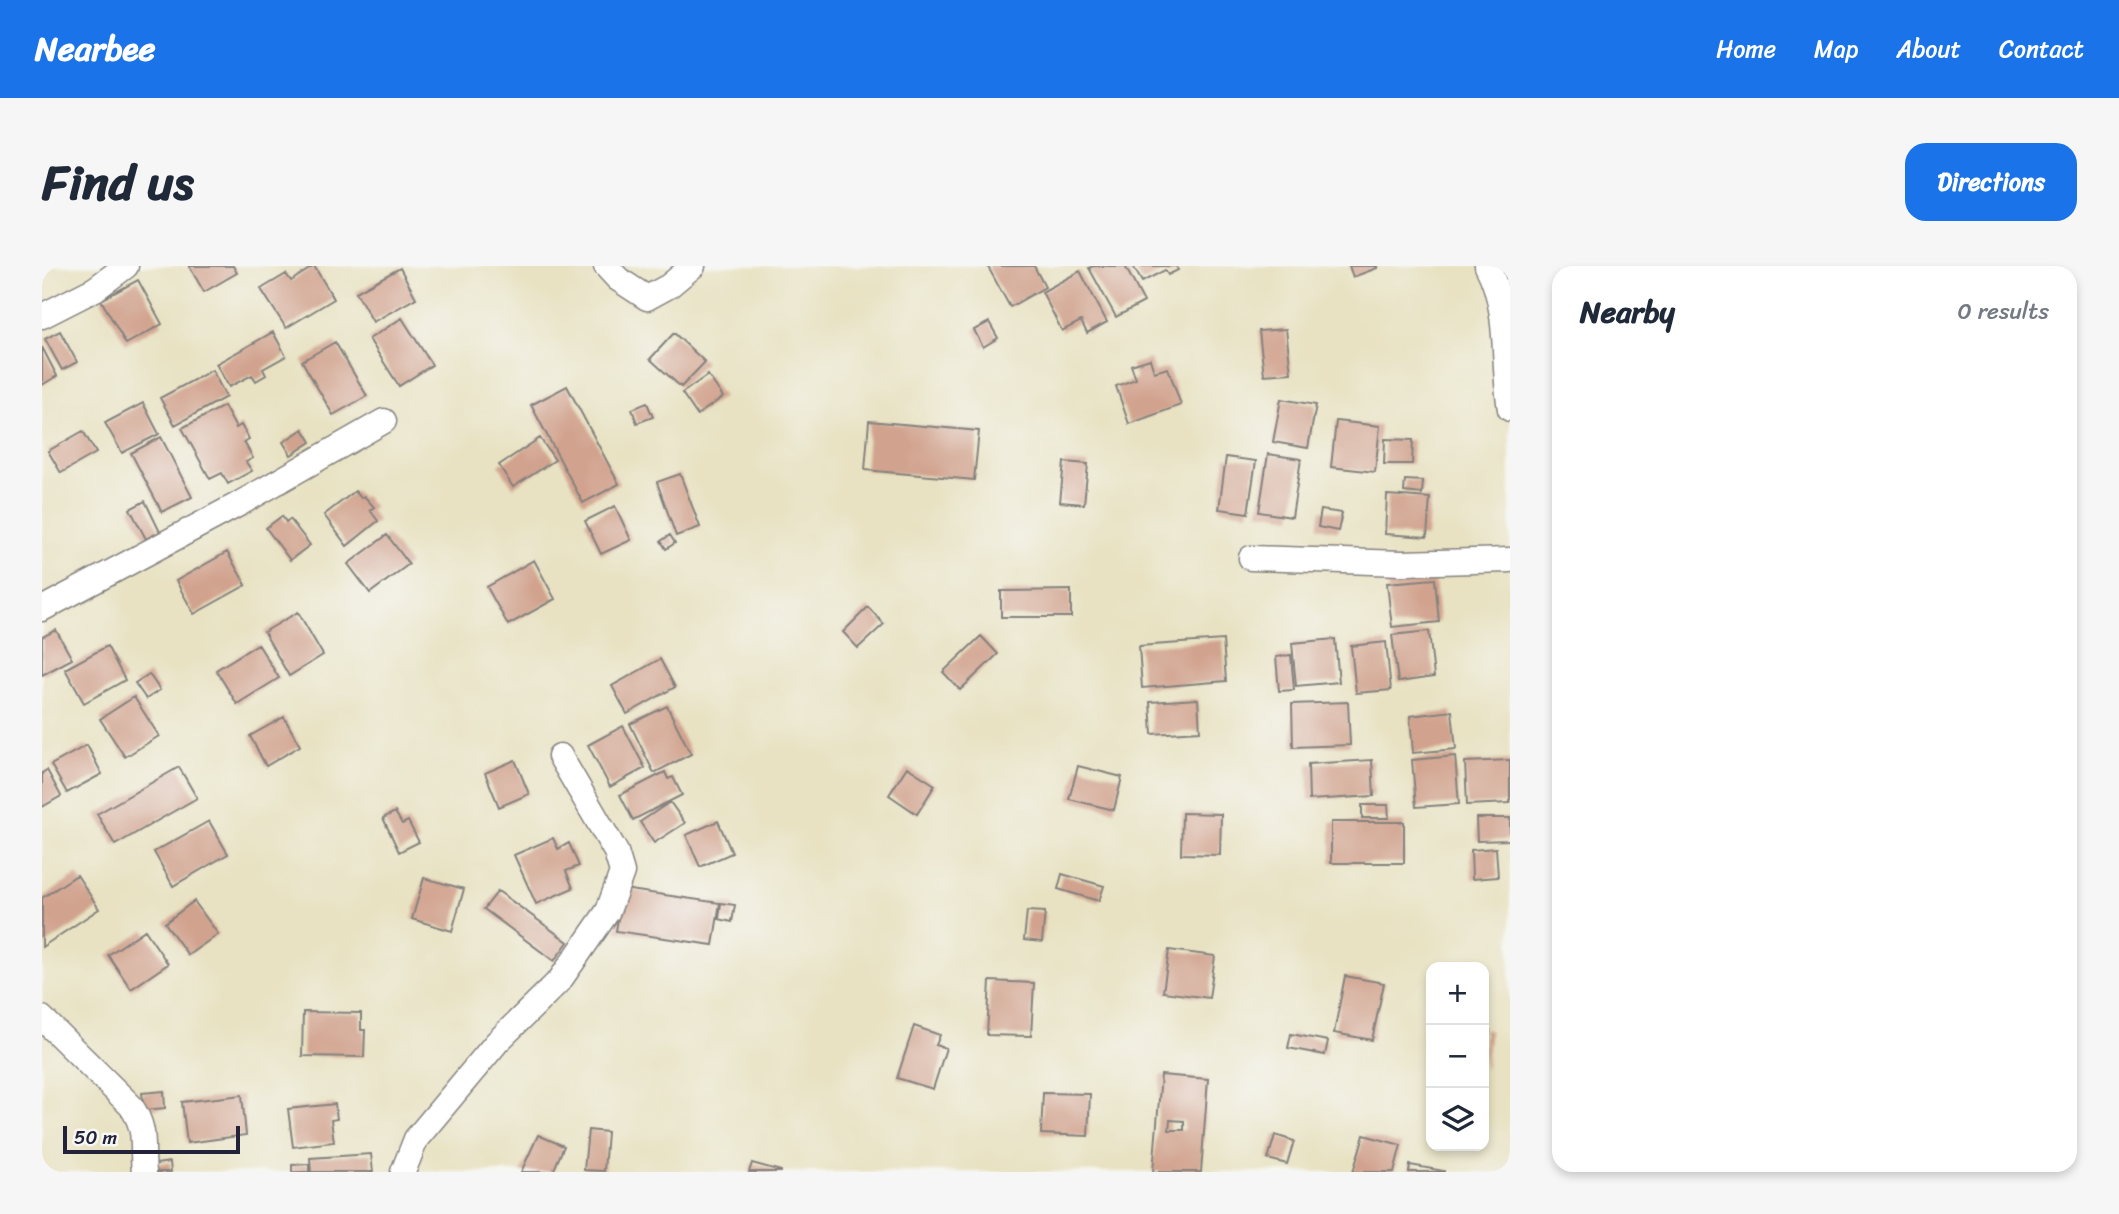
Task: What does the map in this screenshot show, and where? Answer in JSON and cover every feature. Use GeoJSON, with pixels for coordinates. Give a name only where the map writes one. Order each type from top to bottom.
{"type":"FeatureCollection","features":[{"type":"Feature","properties":{"kind":"street"},"geometry":{"type":"LineString","coordinates":[[42,316],[95,289],[126,266]]}},
{"type":"Feature","properties":{"kind":"street"},"geometry":{"type":"LineString","coordinates":[[606,266],[618,279],[647,298],[669,286],[693,266]]}},
{"type":"Feature","properties":{"kind":"street"},"geometry":{"type":"LineString","coordinates":[[1487,266],[1499,298],[1510,409]]}},
{"type":"Feature","properties":{"kind":"street"},"geometry":{"type":"LineString","coordinates":[[42,609],[239,504],[384,421]]}},
{"type":"Feature","properties":{"kind":"street"},"geometry":{"type":"LineString","coordinates":[[1251,558],[1402,563],[1510,560]]}},
{"type":"Feature","properties":{"kind":"street"},"geometry":{"type":"LineString","coordinates":[[403,1172],[416,1139],[496,1042],[560,980],[608,911],[622,872],[616,852],[559,756]]}},
{"type":"Feature","properties":{"kind":"street"},"geometry":{"type":"LineString","coordinates":[[42,1018],[131,1106],[139,1118],[145,1139],[144,1172]]}},
{"type":"Feature","properties":{"kind":"building"},"geometry":{"type":"Polygon","coordinates":[[[189,266],[233,266],[237,273],[204,292],[189,266]]]}},
{"type":"Feature","properties":{"kind":"building"},"geometry":{"type":"Polygon","coordinates":[[[314,266],[334,299],[286,328],[261,289],[286,274],[291,281],[314,266]]]}},
{"type":"Feature","properties":{"kind":"building"},"geometry":{"type":"Polygon","coordinates":[[[1034,266],[1045,287],[1010,307],[988,267],[1034,266]]]}},
{"type":"Feature","properties":{"kind":"building"},"geometry":{"type":"Polygon","coordinates":[[[1125,266],[1144,302],[1116,317],[1089,268],[1125,266]]]}},
{"type":"Feature","properties":{"kind":"building"},"geometry":{"type":"Polygon","coordinates":[[[1133,266],[1176,266],[1178,270],[1168,275],[1165,270],[1142,282],[1133,266]]]}},
{"type":"Feature","properties":{"kind":"building"},"geometry":{"type":"Polygon","coordinates":[[[1349,266],[1377,266],[1377,268],[1353,277],[1349,266]]]}},
{"type":"Feature","properties":{"kind":"building"},"geometry":{"type":"Polygon","coordinates":[[[400,268],[416,298],[373,322],[356,292],[400,268]]]}},
{"type":"Feature","properties":{"kind":"building"},"geometry":{"type":"Polygon","coordinates":[[[1080,271],[1107,322],[1087,333],[1081,321],[1062,331],[1042,292],[1080,271]]]}},
{"type":"Feature","properties":{"kind":"building"},"geometry":{"type":"Polygon","coordinates":[[[138,280],[162,324],[126,344],[101,300],[138,280]]]}},
{"type":"Feature","properties":{"kind":"building"},"geometry":{"type":"Polygon","coordinates":[[[402,318],[432,365],[399,386],[369,339],[402,318]]]}},
{"type":"Feature","properties":{"kind":"building"},"geometry":{"type":"Polygon","coordinates":[[[989,322],[998,338],[983,347],[974,330],[989,322]]]}},
{"type":"Feature","properties":{"kind":"building"},"geometry":{"type":"Polygon","coordinates":[[[1286,329],[1291,373],[1264,375],[1259,331],[1286,329]]]}},
{"type":"Feature","properties":{"kind":"building"},"geometry":{"type":"Polygon","coordinates":[[[60,331],[77,362],[62,370],[45,339],[60,331]]]}},
{"type":"Feature","properties":{"kind":"building"},"geometry":{"type":"Polygon","coordinates":[[[273,332],[286,356],[263,369],[266,375],[256,381],[252,375],[229,387],[216,364],[273,332]]]}},
{"type":"Feature","properties":{"kind":"building"},"geometry":{"type":"Polygon","coordinates":[[[674,333],[705,362],[681,387],[650,359],[674,333]]]}},
{"type":"Feature","properties":{"kind":"building"},"geometry":{"type":"Polygon","coordinates":[[[335,342],[367,396],[333,415],[302,361],[335,342]]]}},
{"type":"Feature","properties":{"kind":"building"},"geometry":{"type":"Polygon","coordinates":[[[42,347],[57,376],[42,385],[42,347]]]}},
{"type":"Feature","properties":{"kind":"building"},"geometry":{"type":"Polygon","coordinates":[[[1150,359],[1154,372],[1168,368],[1181,405],[1129,424],[1116,386],[1136,379],[1131,365],[1150,359]]]}},
{"type":"Feature","properties":{"kind":"building"},"geometry":{"type":"Polygon","coordinates":[[[212,370],[226,397],[175,425],[160,398],[212,370]]]}},
{"type":"Feature","properties":{"kind":"building"},"geometry":{"type":"Polygon","coordinates":[[[708,375],[723,397],[697,415],[682,393],[708,375]]]}},
{"type":"Feature","properties":{"kind":"building"},"geometry":{"type":"Polygon","coordinates":[[[567,386],[619,484],[583,503],[531,405],[567,386]]]}},
{"type":"Feature","properties":{"kind":"building"},"geometry":{"type":"Polygon","coordinates":[[[1281,399],[1316,405],[1308,448],[1273,442],[1281,399]]]}},
{"type":"Feature","properties":{"kind":"building"},"geometry":{"type":"Polygon","coordinates":[[[143,403],[159,434],[122,453],[105,423],[143,403]]]}},
{"type":"Feature","properties":{"kind":"building"},"geometry":{"type":"Polygon","coordinates":[[[647,403],[653,417],[637,423],[632,409],[647,403]]]}},
{"type":"Feature","properties":{"kind":"building"},"geometry":{"type":"Polygon","coordinates":[[[224,406],[236,428],[241,425],[249,439],[244,442],[253,458],[246,462],[252,471],[228,484],[222,473],[210,479],[182,428],[224,406]]]}},
{"type":"Feature","properties":{"kind":"building"},"geometry":{"type":"Polygon","coordinates":[[[869,421],[979,431],[974,480],[865,470],[869,421]]]}},
{"type":"Feature","properties":{"kind":"building"},"geometry":{"type":"Polygon","coordinates":[[[1336,421],[1380,426],[1375,472],[1331,467],[1336,421]]]}},
{"type":"Feature","properties":{"kind":"building"},"geometry":{"type":"Polygon","coordinates":[[[303,429],[311,442],[291,455],[283,442],[303,429]]]}},
{"type":"Feature","properties":{"kind":"building"},"geometry":{"type":"Polygon","coordinates":[[[83,431],[96,453],[61,473],[48,451],[83,431]]]}},
{"type":"Feature","properties":{"kind":"building"},"geometry":{"type":"Polygon","coordinates":[[[161,437],[192,497],[162,512],[131,453],[161,437]]]}},
{"type":"Feature","properties":{"kind":"building"},"geometry":{"type":"Polygon","coordinates":[[[540,438],[555,460],[513,487],[499,465],[540,438]]]}},
{"type":"Feature","properties":{"kind":"building"},"geometry":{"type":"Polygon","coordinates":[[[1385,439],[1413,440],[1412,464],[1384,464],[1385,439]]]}},
{"type":"Feature","properties":{"kind":"building"},"geometry":{"type":"Polygon","coordinates":[[[1268,454],[1301,459],[1292,517],[1259,512],[1268,454]]]}},
{"type":"Feature","properties":{"kind":"building"},"geometry":{"type":"Polygon","coordinates":[[[1226,457],[1256,461],[1248,513],[1219,509],[1226,457]]]}},
{"type":"Feature","properties":{"kind":"building"},"geometry":{"type":"Polygon","coordinates":[[[1064,462],[1088,464],[1084,504],[1060,502],[1064,462]]]}},
{"type":"Feature","properties":{"kind":"building"},"geometry":{"type":"Polygon","coordinates":[[[680,474],[700,527],[676,536],[657,482],[680,474]]]}},
{"type":"Feature","properties":{"kind":"building"},"geometry":{"type":"Polygon","coordinates":[[[1405,480],[1423,481],[1422,494],[1404,492],[1405,480]]]}},
{"type":"Feature","properties":{"kind":"building"},"geometry":{"type":"Polygon","coordinates":[[[355,491],[374,507],[370,510],[378,521],[347,546],[324,515],[355,491]]]}},
{"type":"Feature","properties":{"kind":"building"},"geometry":{"type":"Polygon","coordinates":[[[1387,495],[1430,498],[1427,537],[1385,534],[1387,495]]]}},
{"type":"Feature","properties":{"kind":"building"},"geometry":{"type":"Polygon","coordinates":[[[145,501],[160,532],[146,539],[130,509],[145,501]]]}},
{"type":"Feature","properties":{"kind":"building"},"geometry":{"type":"Polygon","coordinates":[[[615,506],[631,540],[601,554],[585,521],[615,506]]]}},
{"type":"Feature","properties":{"kind":"building"},"geometry":{"type":"Polygon","coordinates":[[[1321,510],[1342,513],[1338,531],[1318,527],[1321,510]]]}},
{"type":"Feature","properties":{"kind":"building"},"geometry":{"type":"Polygon","coordinates":[[[282,516],[286,522],[290,519],[310,545],[290,560],[266,528],[282,516]]]}},
{"type":"Feature","properties":{"kind":"building"},"geometry":{"type":"Polygon","coordinates":[[[387,535],[409,564],[370,593],[348,564],[387,535]]]}},
{"type":"Feature","properties":{"kind":"building"},"geometry":{"type":"Polygon","coordinates":[[[670,535],[675,543],[666,549],[661,541],[670,535]]]}},
{"type":"Feature","properties":{"kind":"building"},"geometry":{"type":"Polygon","coordinates":[[[227,552],[246,585],[194,614],[176,581],[227,552]]]}},
{"type":"Feature","properties":{"kind":"building"},"geometry":{"type":"Polygon","coordinates":[[[534,560],[555,599],[508,625],[487,587],[534,560]]]}},
{"type":"Feature","properties":{"kind":"building"},"geometry":{"type":"Polygon","coordinates":[[[1435,579],[1439,622],[1392,627],[1387,583],[1435,579]]]}},
{"type":"Feature","properties":{"kind":"building"},"geometry":{"type":"Polygon","coordinates":[[[1071,590],[1071,617],[1001,617],[1001,591],[1071,590]]]}},
{"type":"Feature","properties":{"kind":"building"},"geometry":{"type":"Polygon","coordinates":[[[868,607],[884,624],[858,648],[843,632],[868,607]]]}},
{"type":"Feature","properties":{"kind":"building"},"geometry":{"type":"Polygon","coordinates":[[[298,612],[323,655],[289,676],[264,632],[298,612]]]}},
{"type":"Feature","properties":{"kind":"building"},"geometry":{"type":"Polygon","coordinates":[[[56,630],[72,659],[42,675],[42,637],[56,630]]]}},
{"type":"Feature","properties":{"kind":"building"},"geometry":{"type":"Polygon","coordinates":[[[1429,631],[1434,677],[1398,682],[1392,635],[1429,631]]]}},
{"type":"Feature","properties":{"kind":"building"},"geometry":{"type":"Polygon","coordinates":[[[981,636],[998,654],[960,690],[943,672],[981,636]]]}},
{"type":"Feature","properties":{"kind":"building"},"geometry":{"type":"Polygon","coordinates":[[[1335,639],[1339,682],[1296,686],[1292,643],[1335,639]]]}},
{"type":"Feature","properties":{"kind":"building"},"geometry":{"type":"Polygon","coordinates":[[[1223,640],[1226,681],[1142,688],[1139,646],[1223,640]]]}},
{"type":"Feature","properties":{"kind":"building"},"geometry":{"type":"Polygon","coordinates":[[[1386,642],[1391,690],[1356,693],[1351,646],[1386,642]]]}},
{"type":"Feature","properties":{"kind":"building"},"geometry":{"type":"Polygon","coordinates":[[[258,644],[279,678],[237,704],[216,670],[258,644]]]}},
{"type":"Feature","properties":{"kind":"building"},"geometry":{"type":"Polygon","coordinates":[[[107,646],[125,680],[84,703],[65,669],[107,646]]]}},
{"type":"Feature","properties":{"kind":"building"},"geometry":{"type":"Polygon","coordinates":[[[1291,655],[1294,690],[1279,691],[1276,657],[1291,655]]]}},
{"type":"Feature","properties":{"kind":"building"},"geometry":{"type":"Polygon","coordinates":[[[660,659],[675,687],[627,714],[612,686],[660,659]]]}},
{"type":"Feature","properties":{"kind":"building"},"geometry":{"type":"Polygon","coordinates":[[[149,674],[160,690],[146,699],[135,683],[149,674]]]}},
{"type":"Feature","properties":{"kind":"building"},"geometry":{"type":"Polygon","coordinates":[[[134,697],[159,736],[125,757],[100,719],[134,697]]]}},
{"type":"Feature","properties":{"kind":"building"},"geometry":{"type":"Polygon","coordinates":[[[1198,699],[1200,731],[1152,734],[1150,702],[1198,699]]]}},
{"type":"Feature","properties":{"kind":"building"},"geometry":{"type":"Polygon","coordinates":[[[1348,702],[1350,745],[1293,747],[1292,704],[1348,702]]]}},
{"type":"Feature","properties":{"kind":"building"},"geometry":{"type":"Polygon","coordinates":[[[667,706],[691,754],[654,773],[630,724],[667,706]]]}},
{"type":"Feature","properties":{"kind":"building"},"geometry":{"type":"Polygon","coordinates":[[[1452,711],[1456,749],[1413,753],[1410,716],[1452,711]]]}},
{"type":"Feature","properties":{"kind":"building"},"geometry":{"type":"Polygon","coordinates":[[[284,717],[300,746],[266,766],[250,736],[284,717]]]}},
{"type":"Feature","properties":{"kind":"building"},"geometry":{"type":"Polygon","coordinates":[[[623,726],[645,768],[610,787],[588,745],[623,726]]]}},
{"type":"Feature","properties":{"kind":"building"},"geometry":{"type":"Polygon","coordinates":[[[87,745],[102,774],[67,793],[51,765],[87,745]]]}},
{"type":"Feature","properties":{"kind":"building"},"geometry":{"type":"Polygon","coordinates":[[[1455,756],[1459,804],[1416,807],[1412,760],[1455,756]]]}},
{"type":"Feature","properties":{"kind":"building"},"geometry":{"type":"Polygon","coordinates":[[[515,760],[529,794],[499,807],[485,773],[515,760]]]}},
{"type":"Feature","properties":{"kind":"building"},"geometry":{"type":"Polygon","coordinates":[[[1372,760],[1374,796],[1309,800],[1308,764],[1372,760]]]}},
{"type":"Feature","properties":{"kind":"building"},"geometry":{"type":"Polygon","coordinates":[[[1510,760],[1510,803],[1467,805],[1465,762],[1510,760]]]}},
{"type":"Feature","properties":{"kind":"building"},"geometry":{"type":"Polygon","coordinates":[[[1078,766],[1122,777],[1114,810],[1069,799],[1078,766]]]}},
{"type":"Feature","properties":{"kind":"building"},"geometry":{"type":"Polygon","coordinates":[[[179,767],[197,798],[115,845],[97,814],[179,767]]]}},
{"type":"Feature","properties":{"kind":"building"},"geometry":{"type":"Polygon","coordinates":[[[907,767],[935,785],[917,814],[889,795],[907,767]]]}},
{"type":"Feature","properties":{"kind":"building"},"geometry":{"type":"Polygon","coordinates":[[[47,770],[61,796],[42,807],[42,773],[47,770]]]}},
{"type":"Feature","properties":{"kind":"building"},"geometry":{"type":"Polygon","coordinates":[[[665,772],[668,779],[673,777],[682,795],[633,820],[620,795],[665,772]]]}},
{"type":"Feature","properties":{"kind":"building"},"geometry":{"type":"Polygon","coordinates":[[[670,802],[685,823],[654,843],[640,822],[670,802]]]}},
{"type":"Feature","properties":{"kind":"building"},"geometry":{"type":"Polygon","coordinates":[[[1362,805],[1388,805],[1389,818],[1362,818],[1362,805]]]}},
{"type":"Feature","properties":{"kind":"building"},"geometry":{"type":"Polygon","coordinates":[[[395,812],[402,824],[408,821],[419,842],[399,852],[383,818],[395,812]]]}},
{"type":"Feature","properties":{"kind":"building"},"geometry":{"type":"Polygon","coordinates":[[[1182,813],[1221,814],[1220,855],[1181,854],[1182,813]]]}},
{"type":"Feature","properties":{"kind":"building"},"geometry":{"type":"Polygon","coordinates":[[[1476,818],[1510,818],[1510,840],[1477,841],[1476,818]]]}},
{"type":"Feature","properties":{"kind":"building"},"geometry":{"type":"Polygon","coordinates":[[[209,821],[228,854],[173,886],[154,852],[209,821]]]}},
{"type":"Feature","properties":{"kind":"building"},"geometry":{"type":"Polygon","coordinates":[[[718,821],[732,853],[700,867],[686,835],[718,821]]]}},
{"type":"Feature","properties":{"kind":"building"},"geometry":{"type":"Polygon","coordinates":[[[1331,822],[1404,822],[1404,863],[1331,863],[1331,822]]]}},
{"type":"Feature","properties":{"kind":"building"},"geometry":{"type":"Polygon","coordinates":[[[553,838],[558,849],[569,843],[579,866],[566,871],[573,888],[536,904],[514,855],[553,838]]]}},
{"type":"Feature","properties":{"kind":"building"},"geometry":{"type":"Polygon","coordinates":[[[1496,848],[1498,877],[1472,879],[1471,850],[1496,848]]]}},
{"type":"Feature","properties":{"kind":"building"},"geometry":{"type":"Polygon","coordinates":[[[1062,874],[1104,886],[1099,901],[1058,889],[1062,874]]]}},
{"type":"Feature","properties":{"kind":"building"},"geometry":{"type":"Polygon","coordinates":[[[77,875],[99,909],[42,947],[42,898],[77,875]]]}},
{"type":"Feature","properties":{"kind":"building"},"geometry":{"type":"Polygon","coordinates":[[[424,878],[464,889],[452,931],[412,919],[424,878]]]}},
{"type":"Feature","properties":{"kind":"building"},"geometry":{"type":"Polygon","coordinates":[[[623,889],[720,903],[713,945],[616,931],[623,889]]]}},
{"type":"Feature","properties":{"kind":"building"},"geometry":{"type":"Polygon","coordinates":[[[498,891],[568,942],[554,961],[484,909],[498,891]]]}},
{"type":"Feature","properties":{"kind":"building"},"geometry":{"type":"Polygon","coordinates":[[[194,901],[218,934],[188,955],[165,923],[194,901]]]}},
{"type":"Feature","properties":{"kind":"building"},"geometry":{"type":"Polygon","coordinates":[[[721,903],[735,905],[732,922],[719,919],[721,903]]]}},
{"type":"Feature","properties":{"kind":"building"},"geometry":{"type":"Polygon","coordinates":[[[1027,911],[1045,912],[1042,942],[1024,940],[1027,911]]]}},
{"type":"Feature","properties":{"kind":"building"},"geometry":{"type":"Polygon","coordinates":[[[145,930],[168,964],[131,989],[108,955],[145,930]]]}},
{"type":"Feature","properties":{"kind":"building"},"geometry":{"type":"Polygon","coordinates":[[[1169,950],[1215,956],[1209,998],[1163,992],[1169,950]]]}},
{"type":"Feature","properties":{"kind":"building"},"geometry":{"type":"Polygon","coordinates":[[[1345,976],[1384,983],[1372,1040],[1334,1033],[1345,976]]]}},
{"type":"Feature","properties":{"kind":"building"},"geometry":{"type":"Polygon","coordinates":[[[990,981],[1034,983],[1031,1036],[987,1035],[990,981]]]}},
{"type":"Feature","properties":{"kind":"building"},"geometry":{"type":"Polygon","coordinates":[[[303,1012],[361,1013],[361,1030],[365,1030],[364,1057],[302,1056],[303,1012]]]}},
{"type":"Feature","properties":{"kind":"building"},"geometry":{"type":"Polygon","coordinates":[[[914,1026],[940,1035],[936,1045],[946,1048],[933,1089],[897,1078],[914,1026]]]}},
{"type":"Feature","properties":{"kind":"building"},"geometry":{"type":"Polygon","coordinates":[[[1291,1034],[1328,1041],[1325,1055],[1288,1048],[1291,1034]]]}},
{"type":"Feature","properties":{"kind":"building"},"geometry":{"type":"Polygon","coordinates":[[[1161,1075],[1208,1079],[1201,1172],[1153,1172],[1161,1075]],[[1170,1120],[1169,1130],[1184,1130],[1184,1121],[1170,1120]]]}},
{"type":"Feature","properties":{"kind":"building"},"geometry":{"type":"Polygon","coordinates":[[[164,1091],[165,1108],[144,1110],[142,1093],[164,1091]]]}},
{"type":"Feature","properties":{"kind":"building"},"geometry":{"type":"Polygon","coordinates":[[[1043,1093],[1090,1094],[1088,1136],[1041,1134],[1043,1093]]]}},
{"type":"Feature","properties":{"kind":"building"},"geometry":{"type":"Polygon","coordinates":[[[242,1095],[246,1135],[187,1143],[182,1102],[242,1095]]]}},
{"type":"Feature","properties":{"kind":"building"},"geometry":{"type":"Polygon","coordinates":[[[335,1104],[337,1119],[331,1120],[334,1142],[293,1147],[288,1109],[335,1104]]]}},
{"type":"Feature","properties":{"kind":"building"},"geometry":{"type":"Polygon","coordinates":[[[588,1130],[607,1132],[604,1171],[584,1170],[588,1130]]]}},
{"type":"Feature","properties":{"kind":"building"},"geometry":{"type":"Polygon","coordinates":[[[538,1135],[564,1146],[553,1172],[521,1172],[538,1135]]]}},
{"type":"Feature","properties":{"kind":"building"},"geometry":{"type":"Polygon","coordinates":[[[1275,1135],[1294,1141],[1287,1164],[1268,1159],[1275,1135]]]}},
{"type":"Feature","properties":{"kind":"building"},"geometry":{"type":"Polygon","coordinates":[[[1364,1135],[1401,1145],[1394,1172],[1353,1172],[1364,1135]]]}},
{"type":"Feature","properties":{"kind":"building"},"geometry":{"type":"Polygon","coordinates":[[[371,1154],[373,1172],[311,1172],[310,1158],[371,1154]]]}},
{"type":"Feature","properties":{"kind":"building"},"geometry":{"type":"Polygon","coordinates":[[[170,1162],[171,1172],[150,1172],[149,1165],[170,1162]]]}},
{"type":"Feature","properties":{"kind":"building"},"geometry":{"type":"Polygon","coordinates":[[[752,1163],[781,1171],[781,1172],[749,1172],[752,1163]]]}},
{"type":"Feature","properties":{"kind":"building"},"geometry":{"type":"Polygon","coordinates":[[[309,1164],[309,1172],[292,1172],[292,1165],[309,1164]]]}},
{"type":"Feature","properties":{"kind":"building"},"geometry":{"type":"Polygon","coordinates":[[[1410,1165],[1444,1171],[1444,1172],[1409,1172],[1410,1165]]]}}]}
